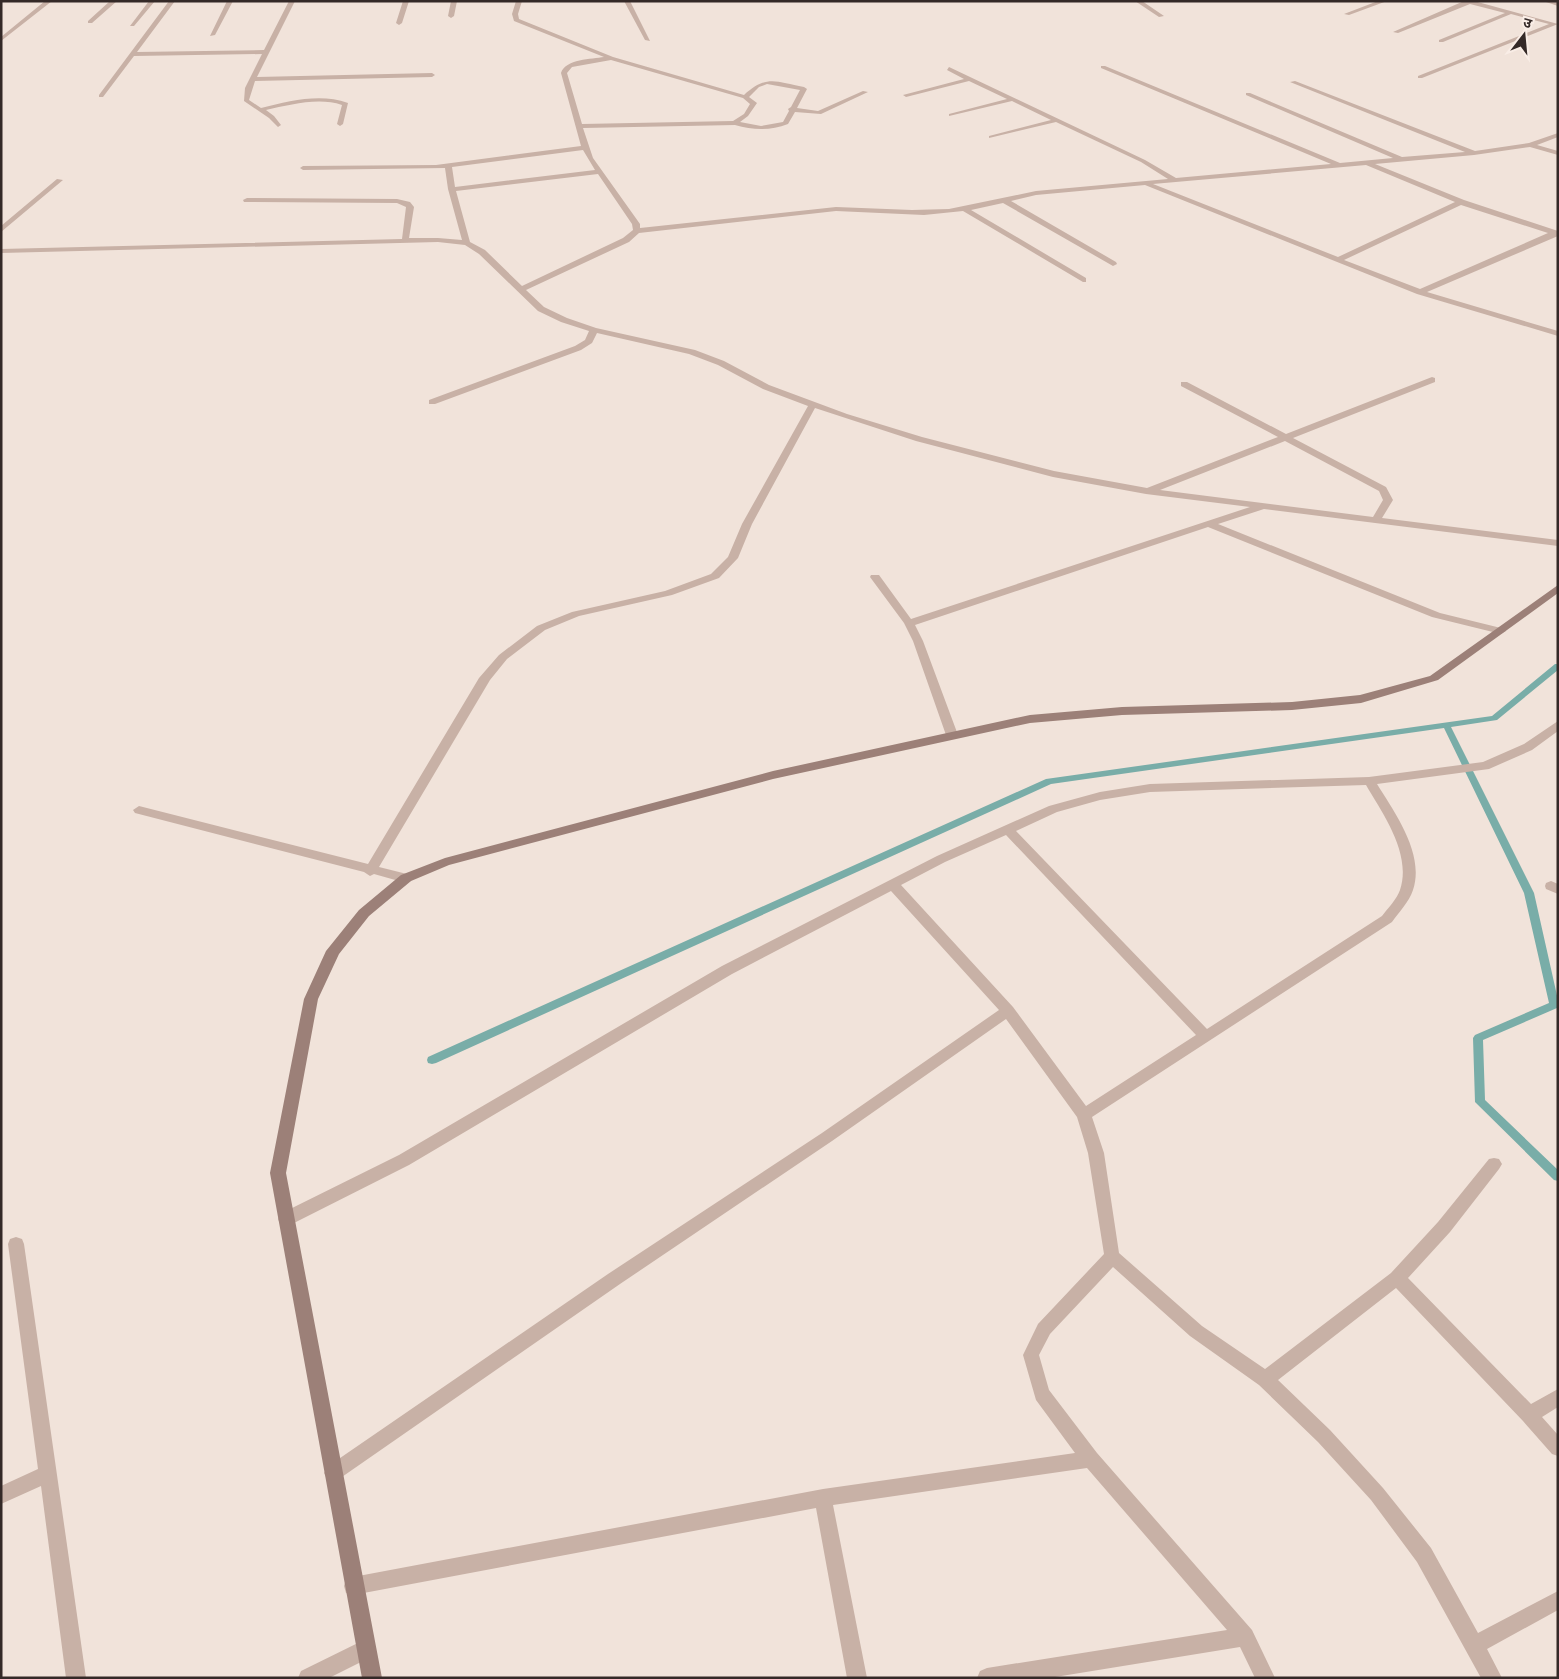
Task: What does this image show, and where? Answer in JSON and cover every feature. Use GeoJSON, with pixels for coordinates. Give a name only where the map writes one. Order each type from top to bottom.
{"type":"FeatureCollection","features":[{"type":"Feature","properties":{"kind":"street"},"geometry":{"type":"LineString","coordinates":[[2,39],[49,1]]}},
{"type":"Feature","properties":{"kind":"street"},"geometry":{"type":"LineString","coordinates":[[90,22],[114,1]]}},
{"type":"Feature","properties":{"kind":"street"},"geometry":{"type":"LineString","coordinates":[[132,25],[152,1]]}},
{"type":"Feature","properties":{"kind":"street"},"geometry":{"type":"LineString","coordinates":[[101,96],[172,1]]}},
{"type":"Feature","properties":{"kind":"street"},"geometry":{"type":"LineString","coordinates":[[212,35],[230,1]]}},
{"type":"Feature","properties":{"kind":"street"},"geometry":{"type":"LineString","coordinates":[[278,125],[276,120],[246,100],[253,79],[292,1]]}},
{"type":"Feature","properties":{"kind":"street"},"geometry":{"type":"LineString","coordinates":[[399,23],[406,1]]}},
{"type":"Feature","properties":{"kind":"street"},"geometry":{"type":"LineString","coordinates":[[451,16],[454,1]]}},
{"type":"Feature","properties":{"kind":"street"},"geometry":{"type":"LineString","coordinates":[[519,1],[514,14],[516,20],[611,58],[745,97],[754,103],[746,114],[735,123]]}},
{"type":"Feature","properties":{"kind":"street"},"geometry":{"type":"LineString","coordinates":[[627,1],[648,40]]}},
{"type":"Feature","properties":{"kind":"street"},"geometry":{"type":"LineString","coordinates":[[1138,1],[1161,16]]}},
{"type":"Feature","properties":{"kind":"street"},"geometry":{"type":"LineString","coordinates":[[1347,14],[1384,1]]}},
{"type":"Feature","properties":{"kind":"street"},"geometry":{"type":"LineString","coordinates":[[1548,1],[1558,4]]}},
{"type":"Feature","properties":{"kind":"street"},"geometry":{"type":"LineString","coordinates":[[1396,32],[1468,2],[1556,24]]}},
{"type":"Feature","properties":{"kind":"street"},"geometry":{"type":"LineString","coordinates":[[1441,41],[1511,12]]}},
{"type":"Feature","properties":{"kind":"street"},"geometry":{"type":"LineString","coordinates":[[1420,77],[1556,24]]}},
{"type":"Feature","properties":{"kind":"street"},"geometry":{"type":"LineString","coordinates":[[132,54],[266,52]]}},
{"type":"Feature","properties":{"kind":"street"},"geometry":{"type":"LineString","coordinates":[[611,58],[580,63],[565,69],[585,146],[600,172],[636,224],[637,231]]}},
{"type":"Feature","properties":{"kind":"street"},"geometry":{"type":"LineString","coordinates":[[1103,67],[1341,166]]}},
{"type":"Feature","properties":{"kind":"street"},"geometry":{"type":"LineString","coordinates":[[950,69],[1143,161],[1176,181]]}},
{"type":"Feature","properties":{"kind":"street"},"geometry":{"type":"LineString","coordinates":[[253,79],[432,74]]}},
{"type":"Feature","properties":{"kind":"street"},"geometry":{"type":"LineString","coordinates":[[906,95],[970,79]]}},
{"type":"Feature","properties":{"kind":"street"},"geometry":{"type":"LineString","coordinates":[[579,126],[735,123],[751,127],[780,126],[786,123],[791,109],[804,89],[766,82],[745,97]]}},
{"type":"Feature","properties":{"kind":"street"},"geometry":{"type":"LineString","coordinates":[[1292,82],[1474,153]]}},
{"type":"Feature","properties":{"kind":"street"},"geometry":{"type":"LineString","coordinates":[[791,109],[819,113],[865,92]]}},
{"type":"Feature","properties":{"kind":"street"},"geometry":{"type":"LineString","coordinates":[[1248,94],[1402,160]]}},
{"type":"Feature","properties":{"kind":"street"},"geometry":{"type":"LineString","coordinates":[[951,116],[1014,99]]}},
{"type":"Feature","properties":{"kind":"street"},"geometry":{"type":"LineString","coordinates":[[260,110],[297,103],[336,101],[346,104],[340,124]]}},
{"type":"Feature","properties":{"kind":"street"},"geometry":{"type":"LineString","coordinates":[[991,137],[1057,120]]}},
{"type":"Feature","properties":{"kind":"street"},"geometry":{"type":"LineString","coordinates":[[520,290],[626,240],[637,231],[836,209],[937,212],[965,209],[1036,194],[1474,153],[1530,145],[1558,135]]}},
{"type":"Feature","properties":{"kind":"street"},"geometry":{"type":"LineString","coordinates":[[1530,145],[1558,153]]}},
{"type":"Feature","properties":{"kind":"street"},"geometry":{"type":"LineString","coordinates":[[304,168],[419,168],[448,166],[585,146]]}},
{"type":"Feature","properties":{"kind":"street"},"geometry":{"type":"LineString","coordinates":[[1367,163],[1461,202],[1556,233]]}},
{"type":"Feature","properties":{"kind":"street"},"geometry":{"type":"LineString","coordinates":[[448,166],[452,189],[467,243]]}},
{"type":"Feature","properties":{"kind":"street"},"geometry":{"type":"LineString","coordinates":[[452,189],[600,172]]}},
{"type":"Feature","properties":{"kind":"street"},"geometry":{"type":"LineString","coordinates":[[1,230],[59,180]]}},
{"type":"Feature","properties":{"kind":"street"},"geometry":{"type":"LineString","coordinates":[[1145,184],[1420,292],[1558,334]]}},
{"type":"Feature","properties":{"kind":"street"},"geometry":{"type":"LineString","coordinates":[[247,200],[397,201],[410,207],[405,242]]}},
{"type":"Feature","properties":{"kind":"street"},"geometry":{"type":"LineString","coordinates":[[1004,200],[1113,264]]}},
{"type":"Feature","properties":{"kind":"street"},"geometry":{"type":"LineString","coordinates":[[1337,260],[1461,202]]}},
{"type":"Feature","properties":{"kind":"street"},"geometry":{"type":"LineString","coordinates":[[965,209],[1083,280]]}},
{"type":"Feature","properties":{"kind":"street"},"geometry":{"type":"LineString","coordinates":[[1420,292],[1556,233]]}},
{"type":"Feature","properties":{"kind":"street"},"geometry":{"type":"LineString","coordinates":[[1,251],[438,240],[467,243],[482,252],[541,309],[564,320],[594,330],[692,352],[721,362],[766,387],[919,439],[1053,474],[1146,491],[1558,543]]}},
{"type":"Feature","properties":{"kind":"street"},"geometry":{"type":"LineString","coordinates":[[432,402],[578,348],[589,341],[594,330]]}},
{"type":"Feature","properties":{"kind":"street"},"geometry":{"type":"LineString","coordinates":[[1146,491],[1432,380]]}},
{"type":"Feature","properties":{"kind":"street"},"geometry":{"type":"LineString","coordinates":[[1184,384],[1383,489],[1388,500],[1376,519]]}},
{"type":"Feature","properties":{"kind":"street"},"geometry":{"type":"LineString","coordinates":[[370,871],[485,678],[504,657],[541,628],[576,614],[668,593],[715,576],[733,558],[747,524],[813,404]]}},
{"type":"Feature","properties":{"kind":"street"},"geometry":{"type":"LineString","coordinates":[[909,623],[1263,506]]}},
{"type":"Feature","properties":{"kind":"street"},"geometry":{"type":"LineString","coordinates":[[1208,524],[1436,616],[1501,631]]}},
{"type":"Feature","properties":{"kind":"street"},"geometry":{"type":"LineString","coordinates":[[875,577],[909,623],[918,641],[952,735]]}},
{"type":"Feature","properties":{"kind":"street"},"geometry":{"type":"LineString","coordinates":[[372,1678],[353,1586],[278,1173],[312,998],[333,951],[364,913],[406,878],[445,862],[773,774],[952,735],[1030,719],[1122,712],[1292,706],[1361,699],[1434,678],[1558,588]]}},
{"type":"Feature","properties":{"kind":"street"},"geometry":{"type":"LineString","coordinates":[[286,1219],[404,1160],[727,970],[941,859],[1054,809],[1100,796],[1150,788],[1369,781],[1485,766],[1528,747],[1558,725]]}},
{"type":"Feature","properties":{"kind":"street"},"geometry":{"type":"LineString","coordinates":[[1084,1115],[1387,919],[1406,891],[1409,868],[1396,825],[1369,781]]}},
{"type":"Feature","properties":{"kind":"street"},"geometry":{"type":"LineString","coordinates":[[139,810],[370,871],[406,878]]}},
{"type":"Feature","properties":{"kind":"street"},"geometry":{"type":"LineString","coordinates":[[1008,829],[1206,1037]]}},
{"type":"Feature","properties":{"kind":"street"},"geometry":{"type":"LineString","coordinates":[[892,884],[1008,1011],[1084,1115],[1096,1153],[1112,1256],[1196,1331],[1265,1379],[1324,1436],[1377,1494],[1424,1555],[1492,1678]]}},
{"type":"Feature","properties":{"kind":"street"},"geometry":{"type":"LineString","coordinates":[[333,1472],[614,1279],[827,1137],[1008,1011]]}},
{"type":"Feature","properties":{"kind":"street"},"geometry":{"type":"LineString","coordinates":[[1265,1379],[1397,1278],[1444,1227],[1494,1164]]}},
{"type":"Feature","properties":{"kind":"street"},"geometry":{"type":"LineString","coordinates":[[16,1244],[76,1678]]}},
{"type":"Feature","properties":{"kind":"street"},"geometry":{"type":"LineString","coordinates":[[1112,1256],[1044,1329],[1031,1355],[1042,1394],[1091,1459],[1127,1498],[1245,1637],[1265,1678]]}},
{"type":"Feature","properties":{"kind":"street"},"geometry":{"type":"LineString","coordinates":[[1397,1278],[1529,1415],[1558,1448]]}},
{"type":"Feature","properties":{"kind":"street"},"geometry":{"type":"LineString","coordinates":[[1529,1415],[1558,1397]]}},
{"type":"Feature","properties":{"kind":"street"},"geometry":{"type":"LineString","coordinates":[[353,1586],[823,1498],[1091,1459]]}},
{"type":"Feature","properties":{"kind":"street"},"geometry":{"type":"LineString","coordinates":[[1,1494],[48,1474]]}},
{"type":"Feature","properties":{"kind":"street"},"geometry":{"type":"LineString","coordinates":[[823,1498],[857,1678]]}},
{"type":"Feature","properties":{"kind":"street"},"geometry":{"type":"LineString","coordinates":[[1474,1646],[1558,1600]]}},
{"type":"Feature","properties":{"kind":"street"},"geometry":{"type":"LineString","coordinates":[[987,1678],[1245,1637]]}},
{"type":"Feature","properties":{"kind":"street"},"geometry":{"type":"LineString","coordinates":[[308,1678],[366,1649]]}},
{"type":"Feature","properties":{"kind":"waterway"},"geometry":{"type":"LineString","coordinates":[[1446,725],[1494,718],[1558,666]]}},
{"type":"Feature","properties":{"kind":"waterway"},"geometry":{"type":"LineString","coordinates":[[432,1060],[1049,781],[1446,725]]}},
{"type":"Feature","properties":{"kind":"waterway"},"geometry":{"type":"LineString","coordinates":[[1446,725],[1529,893],[1554,1005],[1478,1038],[1480,1102],[1558,1177]]}}]}
